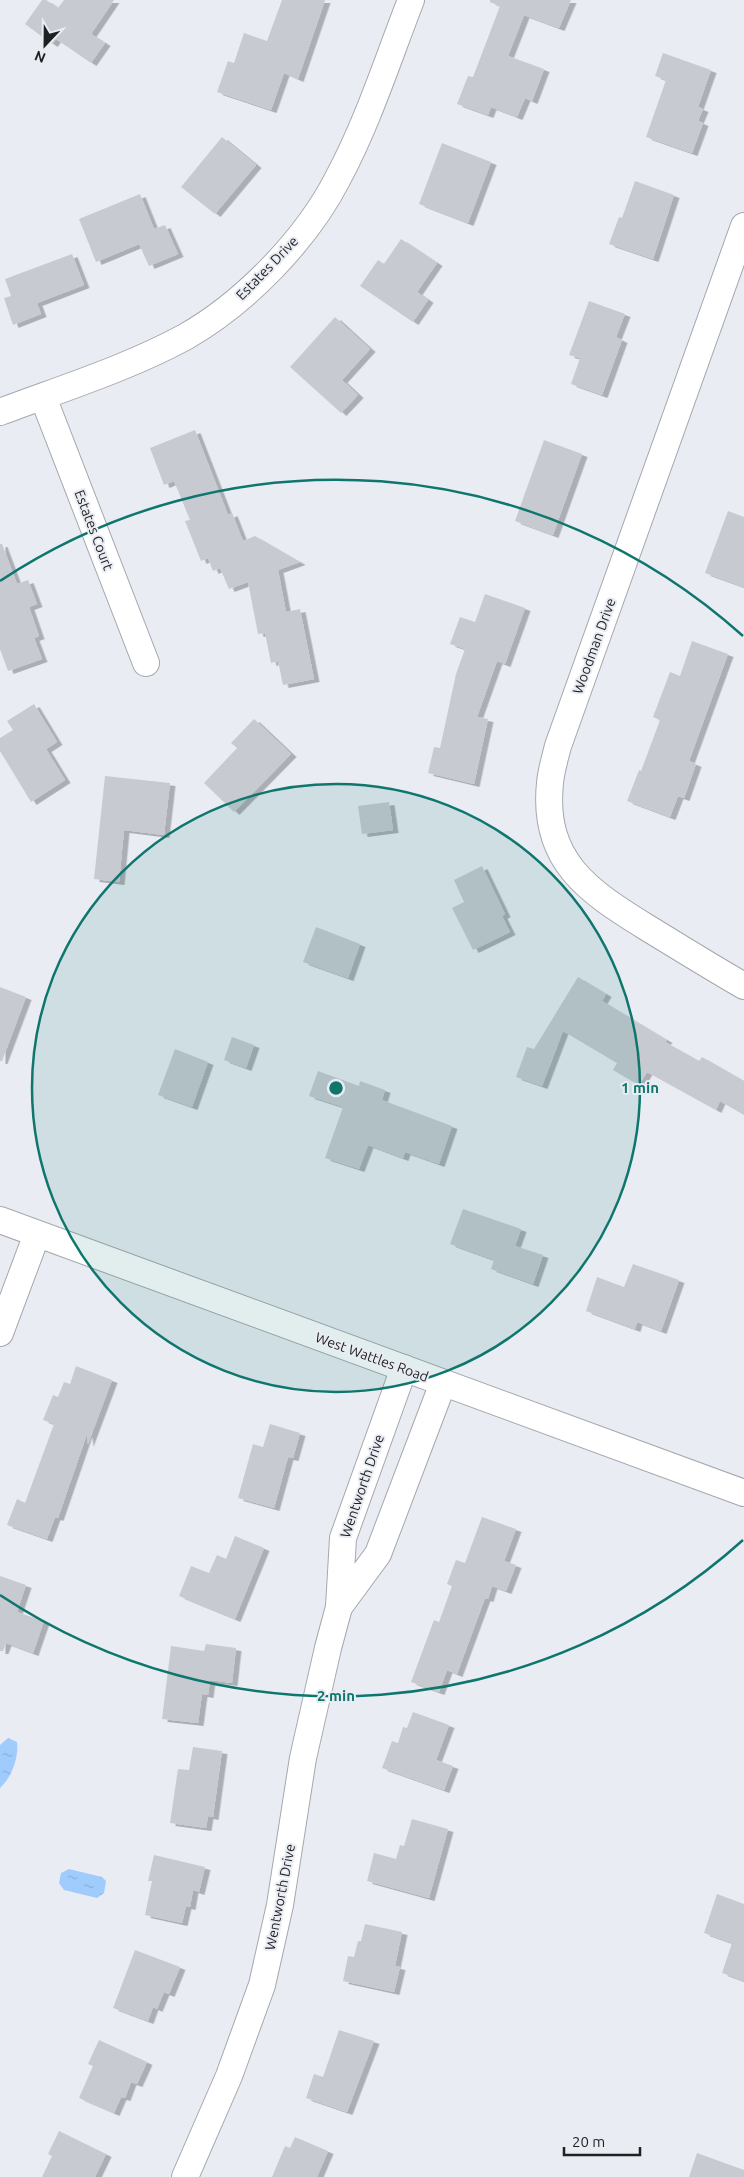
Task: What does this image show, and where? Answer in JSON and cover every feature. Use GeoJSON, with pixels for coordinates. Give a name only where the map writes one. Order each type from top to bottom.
{"type":"FeatureCollection","features":[{"type":"Feature","properties":{"kind":"street","name":"Estates Drive"},"geometry":{"type":"LineString","coordinates":[[0,412],[108,371],[185,337],[212,320],[238,300],[284,253],[322,206],[338,179],[357,137],[411,0]]}},
{"type":"Feature","properties":{"kind":"street","name":"Woodman Drive"},"geometry":{"type":"LineString","coordinates":[[744,226],[558,746],[550,782],[548,808],[558,846],[566,864],[584,884],[612,906],[744,986]]}},
{"type":"Feature","properties":{"kind":"street","name":"Estates Court"},"geometry":{"type":"LineString","coordinates":[[43,397],[146,663]]}},
{"type":"Feature","properties":{"kind":"street","name":"West Wattles Road"},"geometry":{"type":"LineString","coordinates":[[0,1220],[744,1493]]}},
{"type":"Feature","properties":{"kind":"street"},"geometry":{"type":"LineString","coordinates":[[0,1333],[37,1234]]}},
{"type":"Feature","properties":{"kind":"street","name":"Wentworth Drive"},"geometry":{"type":"LineString","coordinates":[[185,2177],[226,2085],[262,1985],[280,1905],[303,1758],[339,1607],[343,1538],[404,1368]]}},
{"type":"Feature","properties":{"kind":"street","name":"Wentworth Drive"},"geometry":{"type":"LineString","coordinates":[[339,1607],[378,1554],[443,1383]]}},
{"type":"Feature","properties":{"kind":"water"},"geometry":{"type":"Polygon","coordinates":[[[8,1738],[17,1742],[17,1754],[11,1773],[0,1788],[0,1745],[8,1738]]]}},
{"type":"Feature","properties":{"kind":"water"},"geometry":{"type":"Polygon","coordinates":[[[69,1869],[102,1877],[106,1881],[104,1893],[97,1898],[64,1890],[59,1883],[61,1873],[69,1869]]]}},
{"type":"Feature","properties":{"kind":"building"},"geometry":{"type":"Polygon","coordinates":[[[42,0],[46,0],[58,8],[64,0],[114,0],[91,34],[105,43],[91,63],[56,39],[52,44],[25,24],[42,0]]]}},
{"type":"Feature","properties":{"kind":"building"},"geometry":{"type":"Polygon","coordinates":[[[282,0],[325,0],[298,79],[284,73],[271,110],[217,92],[228,61],[234,63],[244,33],[267,41],[282,0]]]}},
{"type":"Feature","properties":{"kind":"building"},"geometry":{"type":"Polygon","coordinates":[[[490,0],[571,0],[559,28],[524,15],[508,56],[544,69],[532,101],[525,98],[517,117],[491,107],[488,115],[457,104],[468,76],[473,77],[500,6],[490,2],[490,0]]]}},
{"type":"Feature","properties":{"kind":"building"},"geometry":{"type":"Polygon","coordinates":[[[663,53],[711,70],[698,107],[703,109],[698,121],[703,123],[692,153],[646,137],[666,80],[655,76],[663,53]]]}},
{"type":"Feature","properties":{"kind":"building"},"geometry":{"type":"Polygon","coordinates":[[[222,137],[256,165],[215,214],[181,187],[222,137]]]}},
{"type":"Feature","properties":{"kind":"building"},"geometry":{"type":"Polygon","coordinates":[[[442,143],[491,162],[468,223],[419,204],[442,143]]]}},
{"type":"Feature","properties":{"kind":"building"},"geometry":{"type":"Polygon","coordinates":[[[635,181],[674,195],[653,259],[609,244],[619,217],[622,218],[635,181]]]}},
{"type":"Feature","properties":{"kind":"building"},"geometry":{"type":"Polygon","coordinates":[[[140,194],[154,229],[165,225],[178,254],[149,266],[139,244],[96,262],[79,219],[140,194]]]}},
{"type":"Feature","properties":{"kind":"building"},"geometry":{"type":"Polygon","coordinates":[[[401,239],[437,263],[417,292],[428,300],[413,322],[360,286],[378,260],[384,264],[401,239]]]}},
{"type":"Feature","properties":{"kind":"building"},"geometry":{"type":"Polygon","coordinates":[[[72,254],[84,285],[37,303],[41,314],[13,325],[4,298],[11,296],[5,279],[72,254]]]}},
{"type":"Feature","properties":{"kind":"building"},"geometry":{"type":"Polygon","coordinates":[[[589,301],[625,314],[616,337],[622,340],[602,395],[571,384],[580,358],[569,355],[589,301]]]}},
{"type":"Feature","properties":{"kind":"building"},"geometry":{"type":"Polygon","coordinates":[[[335,317],[370,349],[342,380],[358,395],[341,413],[290,367],[335,317]]]}},
{"type":"Feature","properties":{"kind":"building"},"geometry":{"type":"Polygon","coordinates":[[[195,430],[228,515],[232,513],[243,541],[255,536],[300,562],[278,570],[286,612],[300,609],[314,679],[283,685],[278,661],[271,663],[265,633],[258,634],[248,582],[229,589],[220,568],[213,571],[208,558],[201,561],[185,521],[190,520],[174,481],[164,485],[150,448],[195,430]]]}},
{"type":"Feature","properties":{"kind":"building"},"geometry":{"type":"Polygon","coordinates":[[[544,440],[582,454],[553,535],[515,521],[544,440]]]}},
{"type":"Feature","properties":{"kind":"building"},"geometry":{"type":"Polygon","coordinates":[[[728,511],[744,517],[744,587],[705,573],[728,511]]]}},
{"type":"Feature","properties":{"kind":"building"},"geometry":{"type":"Polygon","coordinates":[[[0,544],[2,544],[17,584],[28,580],[37,604],[29,607],[39,636],[34,638],[42,659],[8,671],[0,649],[0,544]]]}},
{"type":"Feature","properties":{"kind":"building"},"geometry":{"type":"Polygon","coordinates":[[[485,594],[525,608],[505,664],[497,661],[477,717],[488,719],[474,784],[428,773],[434,747],[440,748],[456,674],[465,649],[450,644],[460,617],[475,622],[485,594]]]}},
{"type":"Feature","properties":{"kind":"building"},"geometry":{"type":"Polygon","coordinates":[[[692,641],[728,654],[689,761],[696,764],[684,798],[678,796],[670,817],[627,801],[639,770],[641,771],[660,720],[653,717],[670,672],[680,676],[692,641]]]}},
{"type":"Feature","properties":{"kind":"building"},"geometry":{"type":"Polygon","coordinates":[[[34,704],[57,742],[46,749],[65,780],[31,802],[0,751],[0,738],[13,730],[7,721],[34,704]]]}},
{"type":"Feature","properties":{"kind":"building"},"geometry":{"type":"Polygon","coordinates":[[[254,719],[291,754],[234,812],[204,783],[237,748],[231,743],[254,719]]]}},
{"type":"Feature","properties":{"kind":"building"},"geometry":{"type":"Polygon","coordinates":[[[105,776],[170,783],[164,835],[124,830],[119,882],[94,879],[105,776]]]}},
{"type":"Feature","properties":{"kind":"building"},"geometry":{"type":"Polygon","coordinates":[[[389,802],[393,830],[362,834],[358,806],[389,802]]]}},
{"type":"Feature","properties":{"kind":"building"},"geometry":{"type":"Polygon","coordinates":[[[482,866],[505,914],[502,916],[510,932],[473,950],[452,908],[464,902],[454,880],[482,866]]]}},
{"type":"Feature","properties":{"kind":"building"},"geometry":{"type":"Polygon","coordinates":[[[316,927],[360,944],[348,978],[303,962],[316,927]]]}},
{"type":"Feature","properties":{"kind":"building"},"geometry":{"type":"Polygon","coordinates":[[[578,977],[606,994],[602,1001],[667,1040],[665,1042],[699,1061],[702,1057],[744,1081],[744,1115],[720,1101],[716,1110],[647,1072],[639,1085],[613,1070],[617,1063],[563,1031],[542,1086],[516,1077],[527,1047],[534,1049],[578,977]]]}},
{"type":"Feature","properties":{"kind":"building"},"geometry":{"type":"Polygon","coordinates":[[[0,987],[26,997],[2,1061],[0,1061],[0,987]]]}},
{"type":"Feature","properties":{"kind":"building"},"geometry":{"type":"Polygon","coordinates":[[[232,1037],[254,1045],[246,1068],[224,1060],[232,1037]]]}},
{"type":"Feature","properties":{"kind":"building"},"geometry":{"type":"Polygon","coordinates":[[[175,1049],[208,1062],[192,1107],[158,1095],[175,1049]]]}},
{"type":"Feature","properties":{"kind":"building"},"geometry":{"type":"Polygon","coordinates":[[[318,1071],[359,1086],[360,1081],[385,1090],[382,1100],[452,1126],[439,1164],[405,1152],[403,1158],[368,1145],[359,1169],[325,1158],[343,1107],[309,1096],[318,1071]]]}},
{"type":"Feature","properties":{"kind":"building"},"geometry":{"type":"Polygon","coordinates":[[[463,1209],[521,1229],[515,1246],[543,1255],[533,1284],[491,1269],[494,1260],[450,1244],[463,1209]]]}},
{"type":"Feature","properties":{"kind":"building"},"geometry":{"type":"Polygon","coordinates":[[[633,1264],[679,1280],[661,1331],[637,1322],[635,1329],[586,1311],[597,1277],[624,1287],[633,1264]]]}},
{"type":"Feature","properties":{"kind":"building"},"geometry":{"type":"Polygon","coordinates":[[[76,1366],[112,1380],[88,1444],[87,1434],[58,1518],[55,1517],[47,1539],[7,1525],[17,1499],[25,1503],[54,1424],[43,1420],[53,1395],[58,1397],[64,1382],[70,1384],[76,1366]]]}},
{"type":"Feature","properties":{"kind":"building"},"geometry":{"type":"Polygon","coordinates":[[[270,1424],[300,1433],[293,1458],[288,1457],[274,1508],[238,1498],[253,1444],[263,1447],[270,1424]]]}},
{"type":"Feature","properties":{"kind":"building"},"geometry":{"type":"Polygon","coordinates":[[[482,1517],[516,1529],[504,1561],[516,1565],[506,1591],[492,1586],[488,1599],[485,1598],[457,1674],[447,1670],[439,1692],[411,1682],[434,1620],[439,1622],[452,1586],[447,1584],[456,1560],[465,1563],[482,1517]]]}},
{"type":"Feature","properties":{"kind":"building"},"geometry":{"type":"Polygon","coordinates":[[[235,1536],[264,1548],[235,1619],[179,1596],[191,1566],[209,1573],[217,1555],[226,1559],[235,1536]]]}},
{"type":"Feature","properties":{"kind":"building"},"geometry":{"type":"Polygon","coordinates":[[[0,1576],[26,1585],[17,1612],[44,1621],[33,1653],[6,1643],[3,1651],[0,1651],[0,1576]]]}},
{"type":"Feature","properties":{"kind":"building"},"geometry":{"type":"Polygon","coordinates":[[[206,1644],[236,1648],[232,1683],[210,1680],[208,1695],[202,1694],[198,1723],[162,1719],[171,1646],[204,1651],[206,1644]]]}},
{"type":"Feature","properties":{"kind":"building"},"geometry":{"type":"Polygon","coordinates":[[[413,1712],[449,1725],[436,1760],[453,1766],[444,1790],[382,1768],[392,1741],[398,1743],[403,1727],[407,1728],[413,1712]]]}},
{"type":"Feature","properties":{"kind":"building"},"geometry":{"type":"Polygon","coordinates":[[[193,1747],[222,1751],[213,1817],[208,1816],[206,1828],[170,1823],[178,1769],[189,1770],[193,1747]]]}},
{"type":"Feature","properties":{"kind":"building"},"geometry":{"type":"Polygon","coordinates":[[[412,1819],[448,1829],[429,1898],[367,1881],[374,1853],[396,1859],[400,1845],[404,1846],[412,1819]]]}},
{"type":"Feature","properties":{"kind":"building"},"geometry":{"type":"Polygon","coordinates":[[[154,1855],[205,1867],[199,1892],[193,1890],[190,1907],[186,1906],[182,1923],[145,1915],[152,1881],[148,1881],[154,1855]]]}},
{"type":"Feature","properties":{"kind":"building"},"geometry":{"type":"Polygon","coordinates":[[[717,1894],[744,1904],[744,1981],[722,1973],[732,1943],[704,1933],[717,1894]]]}},
{"type":"Feature","properties":{"kind":"building"},"geometry":{"type":"Polygon","coordinates":[[[365,1924],[402,1932],[395,1966],[400,1967],[394,1992],[343,1981],[348,1956],[354,1957],[358,1941],[361,1941],[365,1924]]]}},
{"type":"Feature","properties":{"kind":"building"},"geometry":{"type":"Polygon","coordinates":[[[135,1950],[180,1967],[169,1994],[164,1992],[157,2009],[153,2007],[148,2021],[113,2008],[135,1950]]]}},
{"type":"Feature","properties":{"kind":"building"},"geometry":{"type":"Polygon","coordinates":[[[339,2030],[374,2041],[347,2112],[306,2098],[314,2074],[323,2077],[339,2030]]]}},
{"type":"Feature","properties":{"kind":"building"},"geometry":{"type":"Polygon","coordinates":[[[99,2040],[147,2062],[137,2084],[131,2082],[125,2098],[121,2097],[114,2113],[79,2098],[93,2066],[88,2064],[99,2040]]]}},
{"type":"Feature","properties":{"kind":"building"},"geometry":{"type":"Polygon","coordinates":[[[59,2131],[106,2154],[95,2177],[42,2177],[52,2156],[48,2154],[59,2131]]]}},
{"type":"Feature","properties":{"kind":"building"},"geometry":{"type":"Polygon","coordinates":[[[295,2137],[328,2151],[317,2177],[272,2177],[285,2146],[290,2148],[295,2137]]]}},
{"type":"Feature","properties":{"kind":"building"},"geometry":{"type":"Polygon","coordinates":[[[697,2153],[744,2170],[744,2177],[689,2177],[697,2153]]]}}]}
